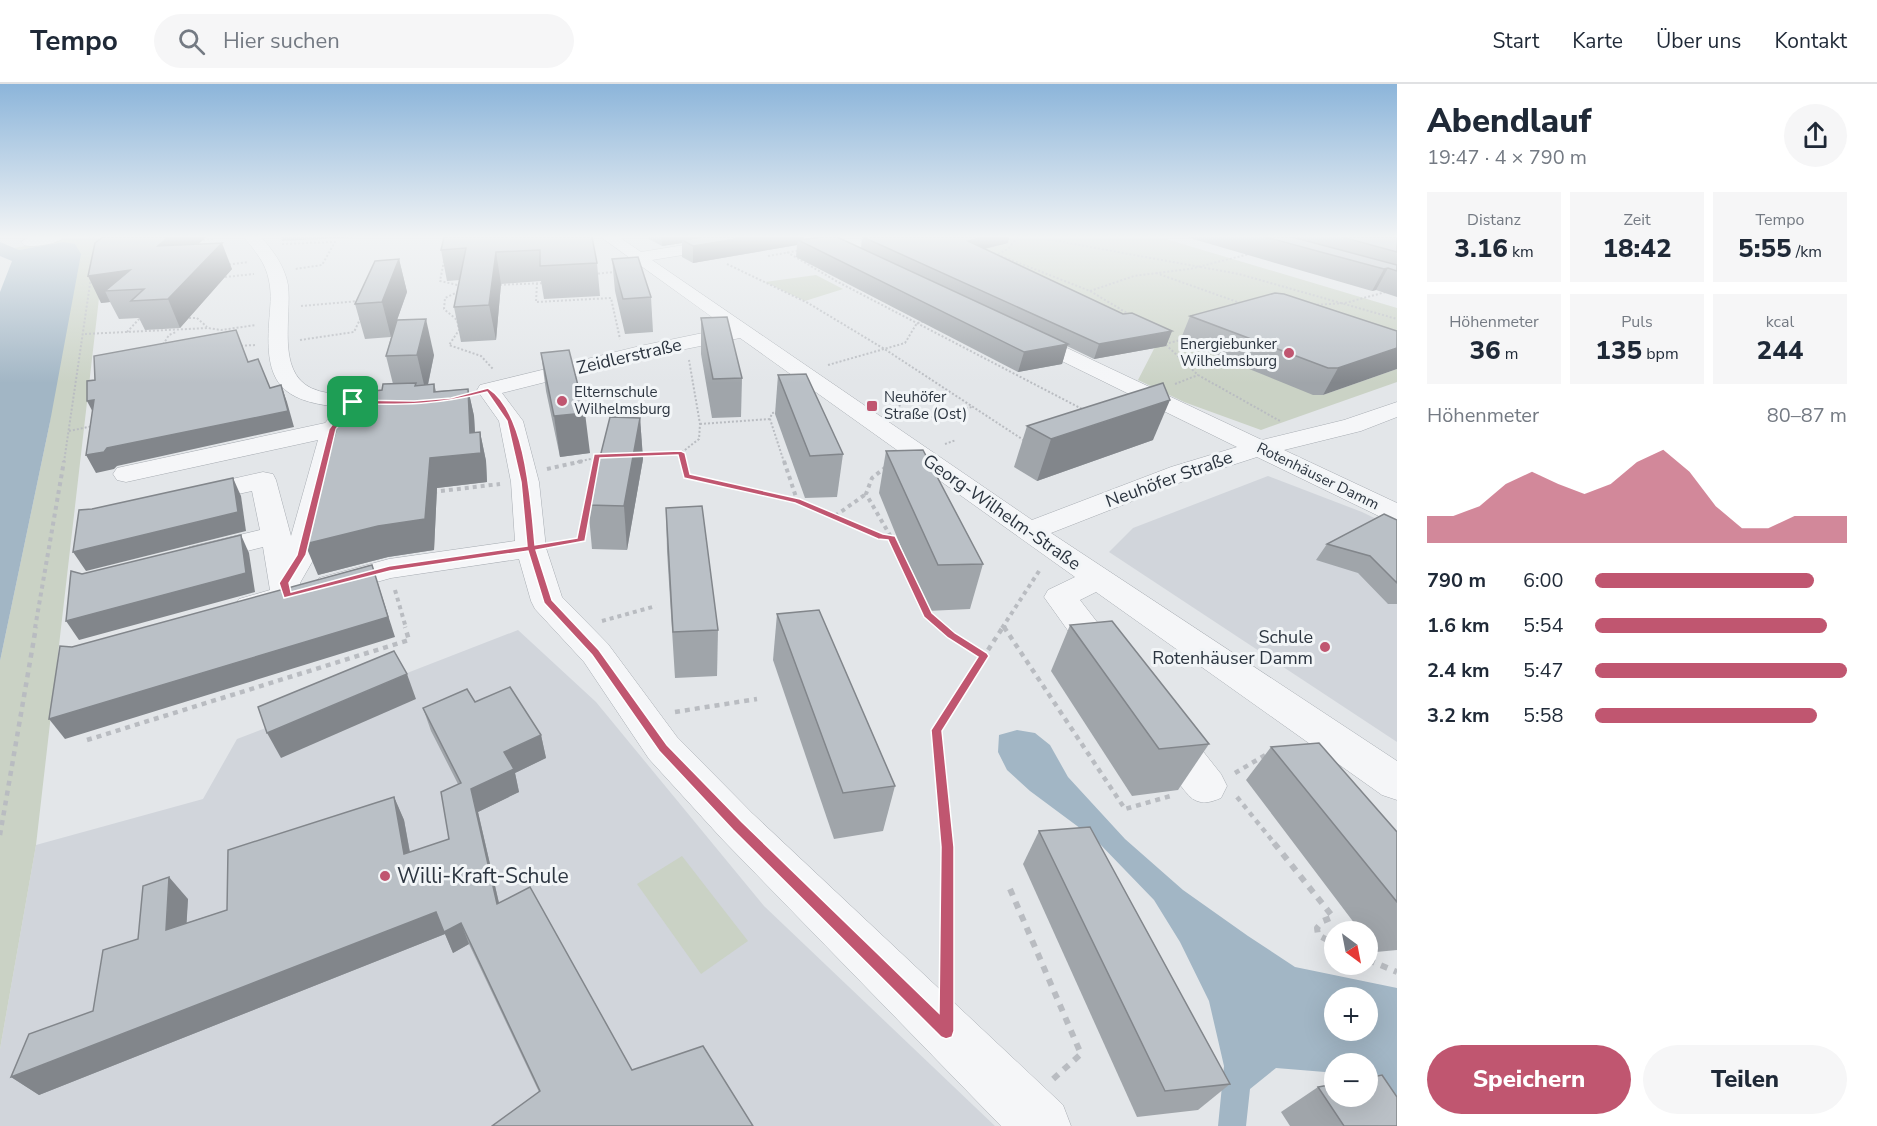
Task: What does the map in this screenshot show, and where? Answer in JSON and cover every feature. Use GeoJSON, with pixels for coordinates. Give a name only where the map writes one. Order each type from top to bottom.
{"type":"FeatureCollection","features":[{"type":"Feature","properties":{"kind":"street"},"geometry":{"type":"LineString","coordinates":[[279,286],[279,358],[294,388],[304,394],[353,402],[414,403]]}},
{"type":"Feature","properties":{"kind":"street","name":"Georg-Wilhelm-Straße"},"geometry":{"type":"LineString","coordinates":[[679,286],[1029,531],[1397,783]]}},
{"type":"Feature","properties":{"kind":"street","name":"Rotenhäuser Damm"},"geometry":{"type":"LineString","coordinates":[[1002,325],[1397,514]]}},
{"type":"Feature","properties":{"kind":"street","name":"Zeidlerstraße"},"geometry":{"type":"LineString","coordinates":[[484,385],[744,331]]}},
{"type":"Feature","properties":{"kind":"street"},"geometry":{"type":"LineString","coordinates":[[484,385],[511,421],[524,478],[531,548],[547,601],[596,653],[663,748],[737,826],[1032,1116]]}},
{"type":"Feature","properties":{"kind":"street","name":"Neuhöfer Straße"},"geometry":{"type":"LineString","coordinates":[[1311,436],[1337,420],[1397,397]]}},
{"type":"Feature","properties":{"kind":"street"},"geometry":{"type":"LineString","coordinates":[[286,590],[301,555],[333,429],[353,402]]}},
{"type":"Feature","properties":{"kind":"street","name":"Neuhöfer Straße"},"geometry":{"type":"LineString","coordinates":[[1029,531],[1180,473],[1259,448],[1352,426],[1397,410]]}},
{"type":"Feature","properties":{"kind":"street"},"geometry":{"type":"LineString","coordinates":[[126,474],[333,429]]}},
{"type":"Feature","properties":{"kind":"street"},"geometry":{"type":"LineString","coordinates":[[172,501],[263,480],[286,590]]}},
{"type":"Feature","properties":{"kind":"street"},"geometry":{"type":"LineString","coordinates":[[174,561],[276,535]]}},
{"type":"Feature","properties":{"kind":"street"},"geometry":{"type":"LineString","coordinates":[[220,615],[286,590],[389,568],[531,548]]}},
{"type":"Feature","properties":{"kind":"street"},"geometry":{"type":"LineString","coordinates":[[1098,578],[1060,597],[1125,682]]}},
{"type":"Feature","properties":{"kind":"street"},"geometry":{"type":"LineString","coordinates":[[1147,710],[1214,783]]}},
{"type":"Feature","properties":{"kind":"path"},"geometry":{"type":"LineString","coordinates":[[0,835],[69,431],[91,286]]}},
{"type":"Feature","properties":{"kind":"path"},"geometry":{"type":"LineString","coordinates":[[462,286],[468,287],[445,298],[444,309],[457,320],[459,330],[449,345],[481,356],[484,385]]}},
{"type":"Feature","properties":{"kind":"path"},"geometry":{"type":"LineString","coordinates":[[491,286],[497,286]]}},
{"type":"Feature","properties":{"kind":"path"},"geometry":{"type":"LineString","coordinates":[[537,286],[536,302],[610,298],[620,339],[640,352]]}},
{"type":"Feature","properties":{"kind":"path"},"geometry":{"type":"LineString","coordinates":[[771,286],[807,303],[886,350],[1028,443]]}},
{"type":"Feature","properties":{"kind":"path"},"geometry":{"type":"LineString","coordinates":[[845,286],[1086,412]]}},
{"type":"Feature","properties":{"kind":"path"},"geometry":{"type":"LineString","coordinates":[[1077,286],[1090,291],[1134,318]]}},
{"type":"Feature","properties":{"kind":"path"},"geometry":{"type":"LineString","coordinates":[[1090,291],[1106,286]]}},
{"type":"Feature","properties":{"kind":"path"},"geometry":{"type":"LineString","coordinates":[[1191,286],[1251,307]]}},
{"type":"Feature","properties":{"kind":"path"},"geometry":{"type":"LineString","coordinates":[[1276,286],[1397,319]]}},
{"type":"Feature","properties":{"kind":"path"},"geometry":{"type":"LineString","coordinates":[[1308,306],[1345,303],[1397,289]]}},
{"type":"Feature","properties":{"kind":"path"},"geometry":{"type":"LineString","coordinates":[[235,346],[324,302],[368,300]]}},
{"type":"Feature","properties":{"kind":"path"},"geometry":{"type":"LineString","coordinates":[[84,334],[208,328],[221,330],[278,325],[354,332],[363,311]]}},
{"type":"Feature","properties":{"kind":"path"},"geometry":{"type":"LineString","coordinates":[[126,332],[140,318]]}},
{"type":"Feature","properties":{"kind":"path"},"geometry":{"type":"LineString","coordinates":[[180,318],[197,318],[208,328]]}},
{"type":"Feature","properties":{"kind":"path"},"geometry":{"type":"LineString","coordinates":[[916,323],[928,321]]}},
{"type":"Feature","properties":{"kind":"path"},"geometry":{"type":"LineString","coordinates":[[827,365],[905,343],[916,323]]}},
{"type":"Feature","properties":{"kind":"path"},"geometry":{"type":"LineString","coordinates":[[169,352],[158,353],[169,334],[180,331]]}},
{"type":"Feature","properties":{"kind":"path"},"geometry":{"type":"LineString","coordinates":[[1158,337],[1198,375],[1282,422]]}},
{"type":"Feature","properties":{"kind":"path"},"geometry":{"type":"LineString","coordinates":[[1165,344],[1186,338]]}},
{"type":"Feature","properties":{"kind":"path"},"geometry":{"type":"LineString","coordinates":[[628,455],[681,453],[699,439],[700,424],[688,351],[683,342]]}},
{"type":"Feature","properties":{"kind":"path"},"geometry":{"type":"LineString","coordinates":[[924,419],[972,407]]}},
{"type":"Feature","properties":{"kind":"path"},"geometry":{"type":"LineString","coordinates":[[783,411],[772,413],[770,419],[797,501]]}},
{"type":"Feature","properties":{"kind":"path"},"geometry":{"type":"LineString","coordinates":[[700,424],[770,419]]}},
{"type":"Feature","properties":{"kind":"path"},"geometry":{"type":"LineString","coordinates":[[69,431],[102,424]]}},
{"type":"Feature","properties":{"kind":"path"},"geometry":{"type":"LineString","coordinates":[[945,444],[956,440]]}},
{"type":"Feature","properties":{"kind":"path"},"geometry":{"type":"LineString","coordinates":[[681,453],[687,476],[797,501],[881,537],[892,537]]}},
{"type":"Feature","properties":{"kind":"path"},"geometry":{"type":"LineString","coordinates":[[531,548],[581,540],[597,456]]}},
{"type":"Feature","properties":{"kind":"path"},"geometry":{"type":"LineString","coordinates":[[425,493],[524,478],[597,456],[607,456]]}},
{"type":"Feature","properties":{"kind":"path"},"geometry":{"type":"LineString","coordinates":[[835,516],[866,494],[872,477],[892,465]]}},
{"type":"Feature","properties":{"kind":"path"},"geometry":{"type":"LineString","coordinates":[[866,494],[892,537],[928,615],[952,636],[984,656]]}},
{"type":"Feature","properties":{"kind":"path"},"geometry":{"type":"LineString","coordinates":[[947,985],[947,847],[936,730],[1042,567]]}},
{"type":"Feature","properties":{"kind":"path"},"geometry":{"type":"LineString","coordinates":[[87,740],[409,640],[389,568]]}},
{"type":"Feature","properties":{"kind":"path"},"geometry":{"type":"LineString","coordinates":[[574,630],[656,606]]}},
{"type":"Feature","properties":{"kind":"path"},"geometry":{"type":"LineString","coordinates":[[1004,626],[1125,809],[1214,783],[1274,750]]}},
{"type":"Feature","properties":{"kind":"path"},"geometry":{"type":"LineString","coordinates":[[641,717],[757,699]]}},
{"type":"Feature","properties":{"kind":"path"},"geometry":{"type":"LineString","coordinates":[[1214,783],[1333,917],[1323,921],[1317,928],[1318,935],[1324,938]]}},
{"type":"Feature","properties":{"kind":"path"},"geometry":{"type":"LineString","coordinates":[[1010,889],[1081,1054],[1032,1116]]}},
{"type":"Feature","properties":{"kind":"path"},"geometry":{"type":"LineString","coordinates":[[1378,964],[1397,972]]}},
{"type":"Feature","properties":{"kind":"shaded area"},"geometry":{"type":"Polygon","coordinates":[[[60,286],[100,286],[36,845],[0,1049],[0,661],[50,422],[60,286]]]}},
{"type":"Feature","properties":{"kind":"shaded area"},"geometry":{"type":"Polygon","coordinates":[[[773,286],[836,286],[843,289],[805,301],[773,286]]]}},
{"type":"Feature","properties":{"kind":"shaded area"},"geometry":{"type":"Polygon","coordinates":[[[1023,286],[1322,286],[1397,308],[1397,362],[1313,395],[1323,395],[1397,369],[1397,382],[1261,430],[1184,402],[1138,380],[1157,343],[1023,286]]]}},
{"type":"Feature","properties":{"kind":"shaded area","name":"Schule Rotenhäuser Damm"},"geometry":{"type":"Polygon","coordinates":[[[1268,476],[1362,512],[1397,529],[1397,742],[1109,552],[1133,528],[1268,476]]]}},
{"type":"Feature","properties":{"kind":"shaded area","name":"Willi-Kraft-Schule"},"geometry":{"type":"Polygon","coordinates":[[[518,630],[596,702],[764,906],[995,1126],[0,1126],[0,1049],[36,845],[203,799],[237,739],[518,630]]]}},
{"type":"Feature","properties":{"kind":"shaded area"},"geometry":{"type":"Polygon","coordinates":[[[682,856],[748,941],[701,974],[637,884],[682,856]]]}},
{"type":"Feature","properties":{"kind":"water"},"geometry":{"type":"Polygon","coordinates":[[[2,286],[75,286],[50,422],[0,661],[0,292],[2,286]]]}},
{"type":"Feature","properties":{"kind":"water"},"geometry":{"type":"Polygon","coordinates":[[[1017,730],[1035,733],[1050,745],[1068,777],[1125,839],[1183,890],[1248,936],[1295,967],[1324,973],[1324,975],[1397,988],[1397,1100],[1378,1094],[1378,1053],[1324,1053],[1324,1072],[1276,1068],[1250,1089],[1246,1126],[1218,1126],[1224,1066],[1209,1001],[1180,942],[1154,900],[1096,840],[1030,791],[1007,770],[998,752],[999,735],[1017,730]]]}},
{"type":"Feature","properties":{"kind":"building"},"geometry":{"type":"Polygon","coordinates":[[[111,286],[181,286],[168,299],[131,301],[144,289],[105,291],[111,286]]]}},
{"type":"Feature","properties":{"kind":"building"},"geometry":{"type":"Polygon","coordinates":[[[364,286],[388,286],[382,302],[355,304],[364,286]]]}},
{"type":"Feature","properties":{"kind":"building"},"geometry":{"type":"Polygon","coordinates":[[[458,286],[492,286],[489,305],[454,307],[458,286]]]}},
{"type":"Feature","properties":{"kind":"building"},"geometry":{"type":"Polygon","coordinates":[[[619,286],[647,286],[651,297],[623,299],[619,286]]]}},
{"type":"Feature","properties":{"kind":"building"},"geometry":{"type":"Polygon","coordinates":[[[890,286],[942,286],[1068,344],[1024,352],[890,286]]]}},
{"type":"Feature","properties":{"kind":"building"},"geometry":{"type":"Polygon","coordinates":[[[970,286],[1063,286],[1123,314],[1132,313],[1172,331],[1099,344],[970,286]]]}},
{"type":"Feature","properties":{"kind":"building"},"geometry":{"type":"Polygon","coordinates":[[[1275,293],[1397,331],[1397,348],[1338,368],[1328,368],[1190,316],[1275,293]]]}},
{"type":"Feature","properties":{"kind":"building"},"geometry":{"type":"Polygon","coordinates":[[[727,317],[742,378],[713,379],[701,318],[727,317]]]}},
{"type":"Feature","properties":{"kind":"building"},"geometry":{"type":"Polygon","coordinates":[[[426,319],[417,355],[386,356],[397,320],[426,319]]]}},
{"type":"Feature","properties":{"kind":"building"},"geometry":{"type":"Polygon","coordinates":[[[236,330],[248,362],[258,359],[270,388],[281,385],[288,411],[107,448],[104,452],[86,455],[94,400],[87,401],[87,381],[95,380],[94,356],[236,330]]]}},
{"type":"Feature","properties":{"kind":"building"},"geometry":{"type":"Polygon","coordinates":[[[569,350],[585,413],[554,416],[541,353],[569,350]]]}},
{"type":"Feature","properties":{"kind":"building"},"geometry":{"type":"Polygon","coordinates":[[[806,374],[843,454],[810,456],[778,375],[806,374]]]}},
{"type":"Feature","properties":{"kind":"building"},"geometry":{"type":"Polygon","coordinates":[[[416,383],[415,386],[434,384],[434,392],[468,389],[470,433],[480,432],[481,453],[430,458],[425,519],[378,526],[305,544],[346,394],[382,390],[383,384],[416,383]]]}},
{"type":"Feature","properties":{"kind":"building"},"geometry":{"type":"Polygon","coordinates":[[[1163,383],[1170,400],[1051,439],[1027,426],[1163,383]]]}},
{"type":"Feature","properties":{"kind":"building"},"geometry":{"type":"Polygon","coordinates":[[[610,417],[640,418],[624,506],[588,505],[610,417]]]}},
{"type":"Feature","properties":{"kind":"building"},"geometry":{"type":"Polygon","coordinates":[[[923,450],[983,564],[938,565],[886,451],[923,450]]]}},
{"type":"Feature","properties":{"kind":"building"},"geometry":{"type":"Polygon","coordinates":[[[233,478],[238,512],[73,552],[79,510],[233,478]]]}},
{"type":"Feature","properties":{"kind":"building"},"geometry":{"type":"Polygon","coordinates":[[[702,506],[718,630],[673,632],[666,508],[702,506]]]}},
{"type":"Feature","properties":{"kind":"building"},"geometry":{"type":"Polygon","coordinates":[[[1384,514],[1397,520],[1397,583],[1370,556],[1327,544],[1384,514]]]}},
{"type":"Feature","properties":{"kind":"building"},"geometry":{"type":"Polygon","coordinates":[[[241,535],[246,573],[66,621],[71,571],[82,574],[241,535]]]}},
{"type":"Feature","properties":{"kind":"building"},"geometry":{"type":"Polygon","coordinates":[[[372,565],[388,617],[49,719],[60,646],[72,647],[372,565]]]}},
{"type":"Feature","properties":{"kind":"building"},"geometry":{"type":"Polygon","coordinates":[[[819,610],[895,786],[843,793],[777,614],[819,610]]]}},
{"type":"Feature","properties":{"kind":"building"},"geometry":{"type":"Polygon","coordinates":[[[1112,621],[1209,744],[1159,749],[1070,625],[1112,621]]]}},
{"type":"Feature","properties":{"kind":"building"},"geometry":{"type":"Polygon","coordinates":[[[394,651],[407,674],[267,733],[258,707],[394,651]]]}},
{"type":"Feature","properties":{"kind":"building"},"geometry":{"type":"Polygon","coordinates":[[[510,687],[541,735],[504,752],[514,769],[471,789],[497,904],[530,887],[632,1070],[703,1046],[753,1126],[492,1126],[540,1091],[461,923],[444,932],[436,912],[11,1077],[29,1034],[93,1011],[103,950],[138,939],[143,886],[169,877],[166,930],[227,910],[228,850],[394,797],[404,854],[449,839],[441,792],[461,783],[423,708],[467,689],[475,702],[510,687]]]}},
{"type":"Feature","properties":{"kind":"building"},"geometry":{"type":"Polygon","coordinates":[[[1319,743],[1397,832],[1397,902],[1271,747],[1319,743]]]}},
{"type":"Feature","properties":{"kind":"building"},"geometry":{"type":"Polygon","coordinates":[[[1090,827],[1230,1084],[1165,1091],[1039,831],[1090,827]]]}},
{"type":"Feature","properties":{"kind":"building"},"geometry":{"type":"Polygon","coordinates":[[[1382,1075],[1397,1097],[1397,1126],[1344,1126],[1331,1107],[1378,1107],[1378,1076],[1382,1075]]]}},
{"type":"Feature","properties":{"kind":"building"},"geometry":{"type":"Polygon","coordinates":[[[1324,1086],[1324,1096],[1318,1087],[1324,1086]]]}},
{"type":"Feature","properties":{"kind":"place","name":"Energiebunker Wilhelmsburg"},"geometry":{"type":"Point","coordinates":[1289,353]}},
{"type":"Feature","properties":{"kind":"place","name":"Elternschule Wilhelmsburg"},"geometry":{"type":"Point","coordinates":[562,401]}},
{"type":"Feature","properties":{"kind":"place","name":"Neuhöfer Straße (Ost)"},"geometry":{"type":"Point","coordinates":[872,406]}},
{"type":"Feature","properties":{"kind":"place","name":"Schule Rotenhäuser Damm"},"geometry":{"type":"Point","coordinates":[1325,647]}},
{"type":"Feature","properties":{"kind":"place","name":"Willi-Kraft-Schule"},"geometry":{"type":"Point","coordinates":[385,876]}},
{"type":"Feature","properties":{"kind":"route"},"geometry":{"type":"LineString","coordinates":[[353,402],[333,429],[301,555],[284,583],[288,596],[389,568],[531,548],[581,540],[597,456],[681,453],[687,476],[797,501],[881,537],[892,537],[928,615],[952,636],[984,656],[936,730],[947,847],[946,1031],[737,826],[663,748],[596,653],[547,601],[531,548],[525,482],[511,421],[488,390],[451,400],[414,403],[353,402]]}}]}
